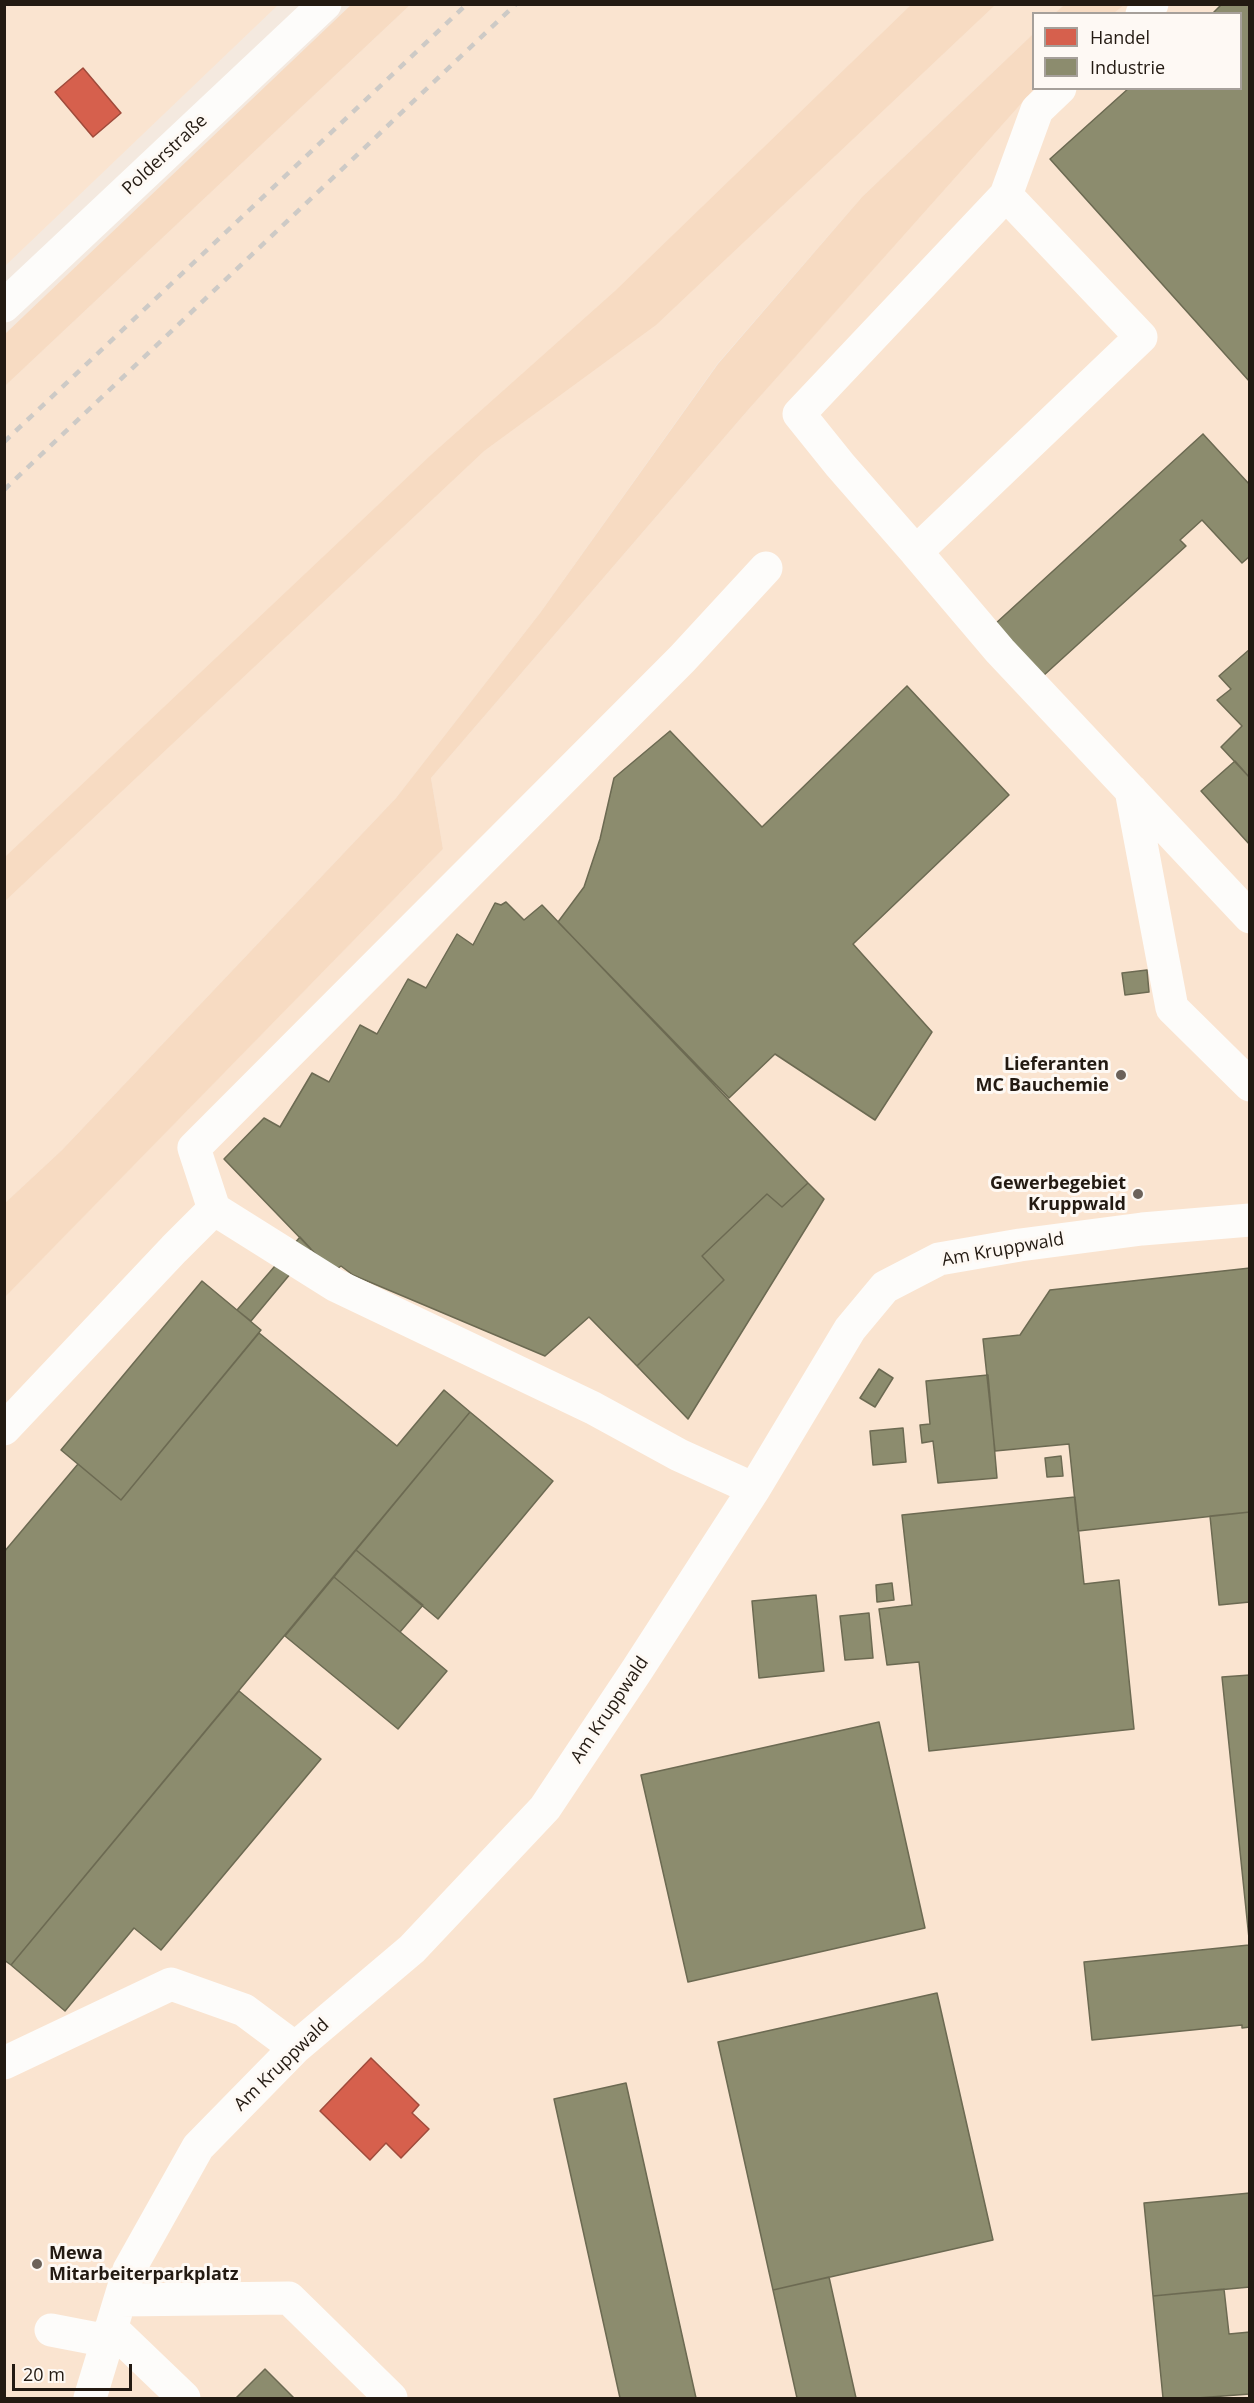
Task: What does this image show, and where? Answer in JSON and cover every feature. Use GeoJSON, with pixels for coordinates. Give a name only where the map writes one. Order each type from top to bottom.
{"type":"FeatureCollection","features":[{"type":"Feature","properties":{"kind":"street","name":"Polderstraße"},"geometry":{"type":"LineString","coordinates":[[4,306],[325,4]]}},
{"type":"Feature","properties":{"kind":"street"},"geometry":{"type":"LineString","coordinates":[[1058,90],[1037,110],[1006,195],[799,414],[1000,651],[1250,917]]}},
{"type":"Feature","properties":{"kind":"street"},"geometry":{"type":"LineString","coordinates":[[916,552],[1142,337],[1006,195]]}},
{"type":"Feature","properties":{"kind":"street"},"geometry":{"type":"LineString","coordinates":[[754,1489],[678,1455],[593,1408],[335,1285],[214,1209],[194,1148],[682,659],[766,568]]}},
{"type":"Feature","properties":{"kind":"street"},"geometry":{"type":"LineString","coordinates":[[1131,790],[1172,1008],[1250,1085]]}},
{"type":"Feature","properties":{"kind":"street"},"geometry":{"type":"LineString","coordinates":[[4,1429],[214,1209]]}},
{"type":"Feature","properties":{"kind":"street","name":"Am Kruppwald"},"geometry":{"type":"LineString","coordinates":[[90,2398],[129,2270],[198,2147],[295,2048],[412,1949],[545,1808],[754,1489],[850,1329],[885,1287],[939,1259],[1020,1245],[1142,1229],[1250,1220]]}},
{"type":"Feature","properties":{"kind":"street"},"geometry":{"type":"LineString","coordinates":[[4,2063],[171,1984],[244,2010],[295,2048]]}},
{"type":"Feature","properties":{"kind":"street"},"geometry":{"type":"LineString","coordinates":[[51,2330],[289,2298],[392,2398]]}},
{"type":"Feature","properties":{"kind":"street"},"geometry":{"type":"LineString","coordinates":[[113,2323],[184,2398]]}},
{"type":"Feature","properties":{"kind":"shaded area"},"geometry":{"type":"Polygon","coordinates":[[[352,4],[410,5],[5,386],[5,334],[352,4]]]}},
{"type":"Feature","properties":{"kind":"shaded area"},"geometry":{"type":"Polygon","coordinates":[[[1064,4],[1124,5],[1115,12],[1056,12],[1064,4]]]}},
{"type":"Feature","properties":{"kind":"shaded area"},"geometry":{"type":"Polygon","coordinates":[[[5,5],[278,5],[5,266],[5,5]]]}},
{"type":"Feature","properties":{"kind":"shaded area"},"geometry":{"type":"Polygon","coordinates":[[[410,5],[1064,5],[1056,12],[1032,12],[1032,35],[862,197],[718,363],[540,613],[396,798],[62,1150],[5,1203],[5,386],[410,5]]]}},
{"type":"Feature","properties":{"kind":"shaded area"},"geometry":{"type":"Polygon","coordinates":[[[911,5],[995,5],[656,325],[484,451],[5,901],[5,857],[431,455],[615,291],[911,5]]]}},
{"type":"Feature","properties":{"kind":"shaded area"},"geometry":{"type":"Polygon","coordinates":[[[1124,5],[1249,5],[1249,2398],[5,2398],[4,1297],[443,849],[431,778],[748,410],[1023,99],[1033,90],[1242,90],[1242,12],[1115,12],[1124,5]]]}},
{"type":"Feature","properties":{"kind":"shaded area"},"geometry":{"type":"Polygon","coordinates":[[[1032,35],[1033,90],[748,410],[431,778],[443,849],[5,1297],[5,1203],[62,1150],[396,798],[540,613],[718,364],[862,197],[1032,35]]]}},
{"type":"Feature","properties":{"kind":"building: Handel"},"geometry":{"type":"Polygon","coordinates":[[[83,68],[121,113],[93,137],[55,92],[83,68]]]}},
{"type":"Feature","properties":{"kind":"building: Handel"},"geometry":{"type":"Polygon","coordinates":[[[371,2058],[419,2105],[412,2113],[429,2129],[401,2158],[386,2143],[370,2160],[320,2111],[371,2058]]]}},
{"type":"Feature","properties":{"kind":"building: Industrie"},"geometry":{"type":"Polygon","coordinates":[[[1222,4],[1250,4],[1250,382],[1050,159],[1127,90],[1242,90],[1242,12],[1214,12],[1222,4]]]}},
{"type":"Feature","properties":{"kind":"building: Industrie"},"geometry":{"type":"Polygon","coordinates":[[[1203,434],[1250,485],[1250,556],[1242,563],[1202,520],[1180,540],[1186,546],[1043,676],[995,624],[1203,434]]]}},
{"type":"Feature","properties":{"kind":"building: Industrie"},"geometry":{"type":"Polygon","coordinates":[[[1250,649],[1250,778],[1221,747],[1242,726],[1217,700],[1231,689],[1219,676],[1250,649]]]}},
{"type":"Feature","properties":{"kind":"building: Industrie"},"geometry":{"type":"Polygon","coordinates":[[[907,686],[1009,795],[853,944],[932,1032],[875,1120],[775,1054],[729,1098],[558,922],[584,887],[600,839],[614,778],[670,731],[762,827],[907,686]]]}},
{"type":"Feature","properties":{"kind":"building: Industrie"},"geometry":{"type":"Polygon","coordinates":[[[1235,761],[1250,778],[1250,845],[1201,791],[1235,761]]]}},
{"type":"Feature","properties":{"kind":"building: Industrie"},"geometry":{"type":"Polygon","coordinates":[[[506,902],[524,920],[542,905],[808,1183],[782,1207],[767,1194],[702,1256],[724,1280],[637,1366],[589,1317],[545,1356],[353,1275],[341,1266],[333,1272],[224,1159],[264,1118],[280,1127],[312,1073],[329,1082],[360,1025],[377,1034],[408,979],[426,988],[457,934],[473,945],[495,903],[501,905],[506,902]]]}},
{"type":"Feature","properties":{"kind":"building: Industrie"},"geometry":{"type":"Polygon","coordinates":[[[1147,970],[1149,992],[1125,995],[1122,973],[1147,970]]]}},
{"type":"Feature","properties":{"kind":"building: Industrie"},"geometry":{"type":"Polygon","coordinates":[[[808,1183],[824,1199],[688,1419],[637,1366],[724,1280],[702,1256],[767,1194],[782,1207],[808,1183]]]}},
{"type":"Feature","properties":{"kind":"building: Industrie"},"geometry":{"type":"Polygon","coordinates":[[[300,1237],[311,1249],[251,1321],[237,1310],[300,1237]]]}},
{"type":"Feature","properties":{"kind":"building: Industrie"},"geometry":{"type":"Polygon","coordinates":[[[1250,1268],[1250,1512],[1078,1531],[1069,1444],[995,1451],[983,1339],[1020,1335],[1050,1290],[1250,1268]]]}},
{"type":"Feature","properties":{"kind":"building: Industrie"},"geometry":{"type":"Polygon","coordinates":[[[202,1281],[261,1330],[121,1500],[61,1450],[202,1281]]]}},
{"type":"Feature","properties":{"kind":"building: Industrie"},"geometry":{"type":"Polygon","coordinates":[[[259,1333],[397,1446],[444,1390],[470,1412],[11,1965],[4,1960],[4,1552],[78,1464],[121,1500],[259,1333]]]}},
{"type":"Feature","properties":{"kind":"building: Industrie"},"geometry":{"type":"Polygon","coordinates":[[[879,1369],[893,1378],[875,1407],[860,1398],[879,1369]]]}},
{"type":"Feature","properties":{"kind":"building: Industrie"},"geometry":{"type":"Polygon","coordinates":[[[988,1375],[997,1478],[938,1483],[933,1441],[922,1443],[920,1425],[930,1424],[926,1381],[988,1375]]]}},
{"type":"Feature","properties":{"kind":"building: Industrie"},"geometry":{"type":"Polygon","coordinates":[[[470,1412],[553,1481],[438,1619],[356,1550],[470,1412]]]}},
{"type":"Feature","properties":{"kind":"building: Industrie"},"geometry":{"type":"Polygon","coordinates":[[[903,1428],[906,1462],[873,1465],[870,1431],[903,1428]]]}},
{"type":"Feature","properties":{"kind":"building: Industrie"},"geometry":{"type":"Polygon","coordinates":[[[1061,1456],[1063,1476],[1047,1477],[1045,1458],[1061,1456]]]}},
{"type":"Feature","properties":{"kind":"building: Industrie"},"geometry":{"type":"Polygon","coordinates":[[[1075,1497],[1084,1584],[1119,1580],[1134,1729],[929,1751],[919,1662],[887,1665],[879,1609],[912,1605],[902,1515],[1075,1497]]]}},
{"type":"Feature","properties":{"kind":"building: Industrie"},"geometry":{"type":"Polygon","coordinates":[[[1250,1512],[1250,1602],[1219,1605],[1210,1516],[1250,1512]]]}},
{"type":"Feature","properties":{"kind":"building: Industrie"},"geometry":{"type":"Polygon","coordinates":[[[356,1550],[423,1605],[400,1632],[334,1577],[356,1550]]]}},
{"type":"Feature","properties":{"kind":"building: Industrie"},"geometry":{"type":"Polygon","coordinates":[[[334,1577],[447,1671],[398,1729],[285,1636],[334,1577]]]}},
{"type":"Feature","properties":{"kind":"building: Industrie"},"geometry":{"type":"Polygon","coordinates":[[[892,1583],[894,1600],[877,1602],[876,1585],[892,1583]]]}},
{"type":"Feature","properties":{"kind":"building: Industrie"},"geometry":{"type":"Polygon","coordinates":[[[816,1595],[824,1671],[759,1678],[752,1601],[816,1595]]]}},
{"type":"Feature","properties":{"kind":"building: Industrie"},"geometry":{"type":"Polygon","coordinates":[[[869,1613],[873,1658],[845,1660],[840,1616],[869,1613]]]}},
{"type":"Feature","properties":{"kind":"building: Industrie"},"geometry":{"type":"Polygon","coordinates":[[[1250,1675],[1250,1948],[1222,1677],[1250,1675]]]}},
{"type":"Feature","properties":{"kind":"building: Industrie"},"geometry":{"type":"Polygon","coordinates":[[[239,1691],[321,1759],[161,1950],[134,1928],[65,2011],[11,1965],[239,1691]]]}},
{"type":"Feature","properties":{"kind":"building: Industrie"},"geometry":{"type":"Polygon","coordinates":[[[879,1722],[925,1928],[688,1982],[641,1775],[879,1722]]]}},
{"type":"Feature","properties":{"kind":"building: Industrie"},"geometry":{"type":"Polygon","coordinates":[[[1249,1945],[1250,2027],[1242,2028],[1242,2025],[1092,2040],[1084,1962],[1249,1945]]]}},
{"type":"Feature","properties":{"kind":"building: Industrie"},"geometry":{"type":"Polygon","coordinates":[[[937,1993],[993,2240],[773,2290],[718,2042],[937,1993]]]}},
{"type":"Feature","properties":{"kind":"building: Industrie"},"geometry":{"type":"Polygon","coordinates":[[[626,2083],[696,2398],[620,2398],[554,2099],[626,2083]]]}},
{"type":"Feature","properties":{"kind":"building: Industrie"},"geometry":{"type":"Polygon","coordinates":[[[1250,2193],[1250,2287],[1153,2296],[1144,2203],[1250,2193]]]}},
{"type":"Feature","properties":{"kind":"building: Industrie"},"geometry":{"type":"Polygon","coordinates":[[[829,2277],[856,2398],[797,2398],[773,2290],[829,2277]]]}},
{"type":"Feature","properties":{"kind":"building: Industrie"},"geometry":{"type":"Polygon","coordinates":[[[1224,2289],[1229,2334],[1250,2332],[1250,2394],[1163,2398],[1153,2296],[1224,2289]]]}},
{"type":"Feature","properties":{"kind":"building: Industrie"},"geometry":{"type":"Polygon","coordinates":[[[265,2369],[294,2398],[236,2398],[265,2369]]]}},
{"type":"Feature","properties":{"kind":"railway"},"geometry":{"type":"LineString","coordinates":[[4,442],[467,4]]}},
{"type":"Feature","properties":{"kind":"railway"},"geometry":{"type":"LineString","coordinates":[[4,490],[516,4]]}},
{"type":"Feature","properties":{"kind":"place","name":"Lieferanten MC Bauchemie"},"geometry":{"type":"Point","coordinates":[1121,1075]}},
{"type":"Feature","properties":{"kind":"place","name":"Gewerbegebiet Kruppwald"},"geometry":{"type":"Point","coordinates":[1138,1194]}},
{"type":"Feature","properties":{"kind":"place","name":"Mewa Mitarbeiterparkplatz"},"geometry":{"type":"Point","coordinates":[37,2264]}}]}
